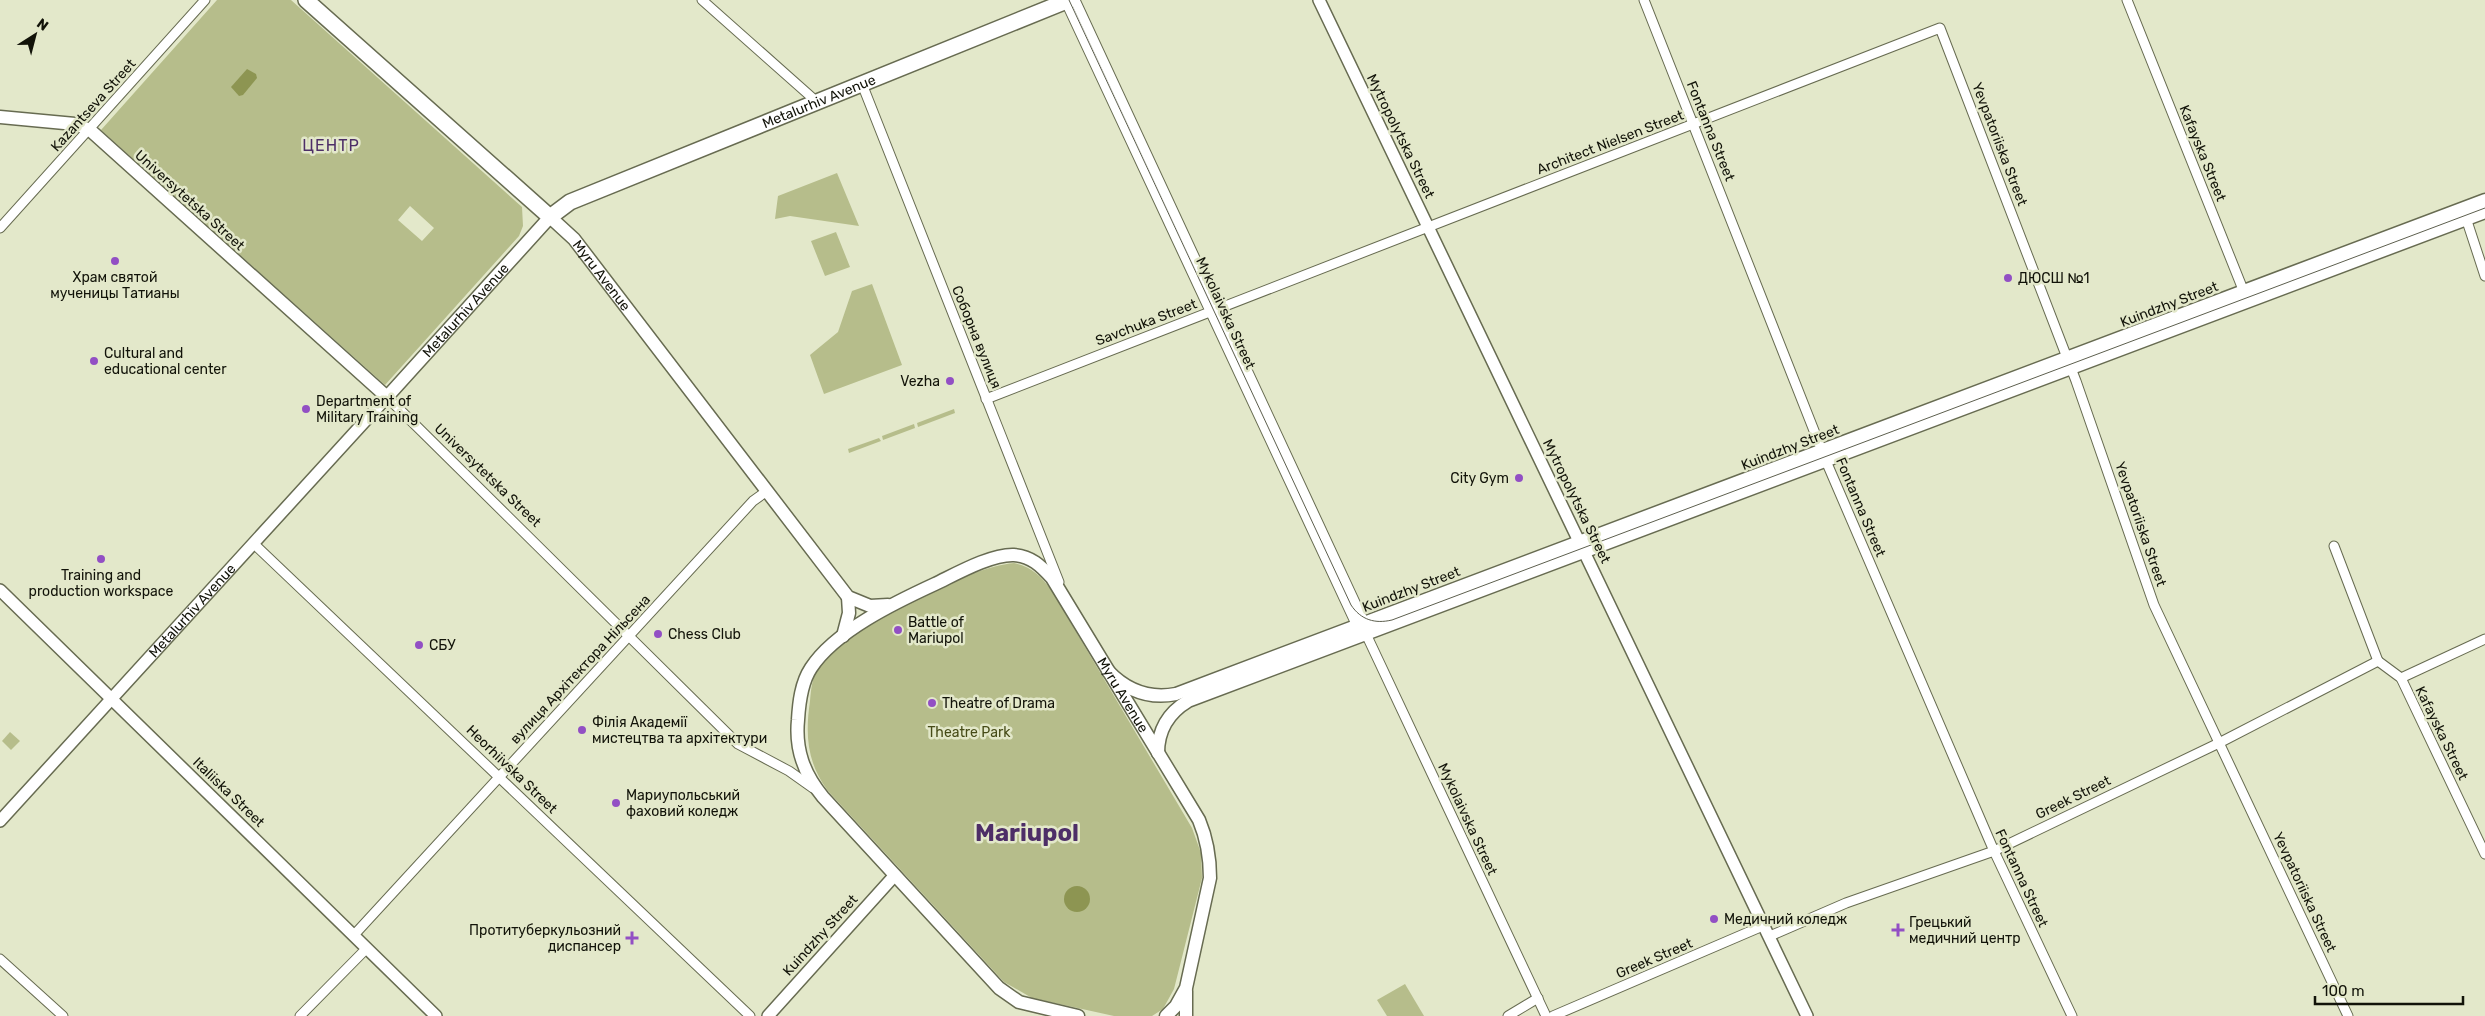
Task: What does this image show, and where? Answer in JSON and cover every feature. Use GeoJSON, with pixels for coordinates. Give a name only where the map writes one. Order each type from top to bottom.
{"type":"FeatureCollection","features":[{"type":"Feature","properties":{"kind":"highway","name":"Myru Avenue"},"geometry":{"type":"LineString","coordinates":[[306,0],[550,217]]}},
{"type":"Feature","properties":{"kind":"highway","name":"Metalurhiv Avenue"},"geometry":{"type":"LineString","coordinates":[[550,217],[570,202],[1069,0]]}},
{"type":"Feature","properties":{"kind":"main road"},"geometry":{"type":"LineString","coordinates":[[0,117],[75,124],[90,130]]}},
{"type":"Feature","properties":{"kind":"main road","name":"Universytetska Street"},"geometry":{"type":"LineString","coordinates":[[90,130],[387,396]]}},
{"type":"Feature","properties":{"kind":"main road","name":"Kuindzhy Street"},"geometry":{"type":"LineString","coordinates":[[1108,671],[1122,683],[1138,692],[1154,696],[1169,695],[1363,628],[1824,456],[2464,214],[2485,200]]}},
{"type":"Feature","properties":{"kind":"main road","name":"Kuindzhy Street"},"geometry":{"type":"LineString","coordinates":[[2464,214],[2485,212]]}},
{"type":"Feature","properties":{"kind":"main road","name":"Metalurhiv Avenue"},"geometry":{"type":"LineString","coordinates":[[387,396],[550,217]]}},
{"type":"Feature","properties":{"kind":"main road","name":"Myru Avenue"},"geometry":{"type":"LineString","coordinates":[[550,217],[574,239],[848,597],[870,606],[888,605]]}},
{"type":"Feature","properties":{"kind":"main road","name":"Myru Avenue"},"geometry":{"type":"LineString","coordinates":[[1078,1016],[1019,1002],[999,988],[813,785],[802,762],[797,737],[798,713],[802,690],[810,669],[823,654],[888,605],[976,566],[1012,555],[1036,562],[1052,578],[1199,820],[1209,856],[1210,878],[1186,988],[1186,1016]]}},
{"type":"Feature","properties":{"kind":"main road"},"geometry":{"type":"LineString","coordinates":[[842,638],[848,622],[848,597]]}},
{"type":"Feature","properties":{"kind":"main road","name":"Kuindzhy Street"},"geometry":{"type":"LineString","coordinates":[[1158,753],[1160,733],[1166,721],[1188,701],[1363,628]]}},
{"type":"Feature","properties":{"kind":"main road","name":"Myru Avenue"},"geometry":{"type":"LineString","coordinates":[[1166,1016],[1176,1006],[1186,988]]}},
{"type":"Feature","properties":{"kind":"street","name":"Kazantseva Street"},"geometry":{"type":"LineString","coordinates":[[0,228],[206,0]]}},
{"type":"Feature","properties":{"kind":"street"},"geometry":{"type":"LineString","coordinates":[[702,0],[817,102]]}},
{"type":"Feature","properties":{"kind":"street","name":"Mykolaivska Street"},"geometry":{"type":"LineString","coordinates":[[1069,0],[1546,1016]]}},
{"type":"Feature","properties":{"kind":"street","name":"Mytropolytska Street"},"geometry":{"type":"LineString","coordinates":[[1319,0],[1807,1016]]}},
{"type":"Feature","properties":{"kind":"street","name":"Fontanna Street"},"geometry":{"type":"LineString","coordinates":[[1644,0],[1824,456],[1994,851],[2072,1016]]}},
{"type":"Feature","properties":{"kind":"street","name":"Kafayska Street"},"geometry":{"type":"LineString","coordinates":[[2127,0],[2246,297]]}},
{"type":"Feature","properties":{"kind":"street","name":"Architect Nielsen Street"},"geometry":{"type":"LineString","coordinates":[[1428,227],[1940,28]]}},
{"type":"Feature","properties":{"kind":"street","name":"Yevpatoriiska Street"},"geometry":{"type":"LineString","coordinates":[[1940,28],[2070,363],[2154,605],[2348,1016]]}},
{"type":"Feature","properties":{"kind":"street","name":"Соборна вулиця"},"geometry":{"type":"LineString","coordinates":[[862,84],[1066,600]]}},
{"type":"Feature","properties":{"kind":"street"},"geometry":{"type":"LineString","coordinates":[[2464,214],[2485,276]]}},
{"type":"Feature","properties":{"kind":"street","name":"Savchuka Street"},"geometry":{"type":"LineString","coordinates":[[986,399],[1428,227]]}},
{"type":"Feature","properties":{"kind":"street","name":"Metalurhiv Avenue"},"geometry":{"type":"LineString","coordinates":[[0,821],[387,396]]}},
{"type":"Feature","properties":{"kind":"street","name":"Universytetska Street"},"geometry":{"type":"LineString","coordinates":[[387,396],[738,744],[789,771],[823,797]]}},
{"type":"Feature","properties":{"kind":"street","name":"вулиця Архітектора Нільсена"},"geometry":{"type":"LineString","coordinates":[[354,935],[753,501],[767,491]]}},
{"type":"Feature","properties":{"kind":"street","name":"Heorhiivska Street"},"geometry":{"type":"LineString","coordinates":[[253,543],[500,776],[750,1016]]}},
{"type":"Feature","properties":{"kind":"street"},"geometry":{"type":"LineString","coordinates":[[2334,546],[2378,661],[2401,678],[2485,639]]}},
{"type":"Feature","properties":{"kind":"street","name":"Italiiska Street"},"geometry":{"type":"LineString","coordinates":[[0,590],[436,1016]]}},
{"type":"Feature","properties":{"kind":"street","name":"Greek Street"},"geometry":{"type":"LineString","coordinates":[[1553,1016],[1767,931],[1994,851],[2219,743],[2378,661]]}},
{"type":"Feature","properties":{"kind":"street","name":"Kafayska Street"},"geometry":{"type":"LineString","coordinates":[[2401,678],[2485,854]]}},
{"type":"Feature","properties":{"kind":"street","name":"Kuindzhy Street"},"geometry":{"type":"LineString","coordinates":[[768,1016],[895,875]]}},
{"type":"Feature","properties":{"kind":"street"},"geometry":{"type":"LineString","coordinates":[[300,1016],[367,948]]}},
{"type":"Feature","properties":{"kind":"street"},"geometry":{"type":"LineString","coordinates":[[0,959],[63,1016]]}},
{"type":"Feature","properties":{"kind":"street"},"geometry":{"type":"LineString","coordinates":[[1508,1016],[1538,998]]}},
{"type":"Feature","properties":{"kind":"green space"},"geometry":{"type":"Polygon","coordinates":[[[217,0],[291,0],[522,207],[523,226],[519,236],[385,385],[101,130],[217,0]],[[410,206],[398,220],[422,241],[434,228],[410,206]]]}},
{"type":"Feature","properties":{"kind":"green space"},"geometry":{"type":"Polygon","coordinates":[[[837,173],[859,226],[790,216],[775,219],[778,196],[837,173]]]}},
{"type":"Feature","properties":{"kind":"green space"},"geometry":{"type":"Polygon","coordinates":[[[836,232],[850,267],[825,276],[811,241],[836,232]]]}},
{"type":"Feature","properties":{"kind":"green space"},"geometry":{"type":"Polygon","coordinates":[[[872,284],[902,365],[824,394],[810,355],[838,332],[852,291],[872,284]]]}},
{"type":"Feature","properties":{"kind":"green space"},"geometry":{"type":"Polygon","coordinates":[[[954,409],[955,413],[918,427],[917,423],[954,409]]]}},
{"type":"Feature","properties":{"kind":"green space"},"geometry":{"type":"Polygon","coordinates":[[[914,424],[915,428],[883,440],[882,436],[914,424]]]}},
{"type":"Feature","properties":{"kind":"green space"},"geometry":{"type":"Polygon","coordinates":[[[879,438],[881,441],[849,453],[848,449],[879,438]]]}},
{"type":"Feature","properties":{"kind":"green space","name":"Theatre Park"},"geometry":{"type":"Polygon","coordinates":[[[1014,563],[1036,573],[1052,591],[1192,828],[1201,853],[1202,878],[1174,989],[1163,1009],[1152,1016],[1114,1016],[1032,998],[1004,982],[828,791],[812,759],[808,737],[808,713],[812,684],[818,668],[832,652],[879,619],[909,602],[967,576],[993,567],[1014,563]]]}},
{"type":"Feature","properties":{"kind":"green space"},"geometry":{"type":"Polygon","coordinates":[[[10,732],[20,741],[11,750],[2,741],[10,732]]]}},
{"type":"Feature","properties":{"kind":"green space"},"geometry":{"type":"Polygon","coordinates":[[[1405,984],[1424,1016],[1387,1016],[1377,1000],[1405,984]]]}},
{"type":"Feature","properties":{"kind":"shaded area"},"geometry":{"type":"Polygon","coordinates":[[[247,69],[256,74],[257,78],[243,95],[239,96],[231,87],[247,69]]]}},
{"type":"Feature","properties":{"kind":"shaded area"},"geometry":{"type":"Polygon","coordinates":[[[1077,886],[1086,890],[1090,899],[1086,908],[1077,912],[1068,908],[1064,899],[1068,890],[1077,886]]]}},
{"type":"Feature","properties":{"kind":"tram line"},"geometry":{"type":"LineString","coordinates":[[1069,0],[1351,605],[1359,614],[1374,621],[1392,620],[2485,208]]}},
{"type":"Feature","properties":{"kind":"place","name":"Храм святой мученицы Татианы"},"geometry":{"type":"Point","coordinates":[115,261]}},
{"type":"Feature","properties":{"kind":"place","name":"ДЮСШ №1"},"geometry":{"type":"Point","coordinates":[2008,278]}},
{"type":"Feature","properties":{"kind":"place","name":"Cultural and educational center"},"geometry":{"type":"Point","coordinates":[94,361]}},
{"type":"Feature","properties":{"kind":"place","name":"Vezha"},"geometry":{"type":"Point","coordinates":[950,381]}},
{"type":"Feature","properties":{"kind":"place","name":"Department of Military Training"},"geometry":{"type":"Point","coordinates":[306,409]}},
{"type":"Feature","properties":{"kind":"place","name":"City Gym"},"geometry":{"type":"Point","coordinates":[1519,478]}},
{"type":"Feature","properties":{"kind":"place","name":"Training and production workspace"},"geometry":{"type":"Point","coordinates":[101,559]}},
{"type":"Feature","properties":{"kind":"place","name":"Battle of Mariupol"},"geometry":{"type":"Point","coordinates":[898,630]}},
{"type":"Feature","properties":{"kind":"place","name":"Chess Club"},"geometry":{"type":"Point","coordinates":[658,634]}},
{"type":"Feature","properties":{"kind":"place","name":"СБУ"},"geometry":{"type":"Point","coordinates":[419,645]}},
{"type":"Feature","properties":{"kind":"place","name":"Theatre of Drama"},"geometry":{"type":"Point","coordinates":[932,703]}},
{"type":"Feature","properties":{"kind":"place","name":"Філія Академії мистецтва та архітектури"},"geometry":{"type":"Point","coordinates":[582,730]}},
{"type":"Feature","properties":{"kind":"place","name":"Мариупольський фаховий коледж"},"geometry":{"type":"Point","coordinates":[616,803]}},
{"type":"Feature","properties":{"kind":"place","name":"Медичний коледж"},"geometry":{"type":"Point","coordinates":[1714,919]}},
{"type":"Feature","properties":{"kind":"place","name":"Грецький медичний центр"},"geometry":{"type":"Point","coordinates":[1898,930]}},
{"type":"Feature","properties":{"kind":"place","name":"Протитуберкульозний диспансер"},"geometry":{"type":"Point","coordinates":[632,938]}},
{"type":"Feature","properties":{"kind":"district","name":"ЦЕНТР"},"geometry":{"type":"Point","coordinates":[331,145]}},
{"type":"Feature","properties":{"kind":"district","name":"Mariupol"},"geometry":{"type":"Point","coordinates":[1027,833]}}]}
